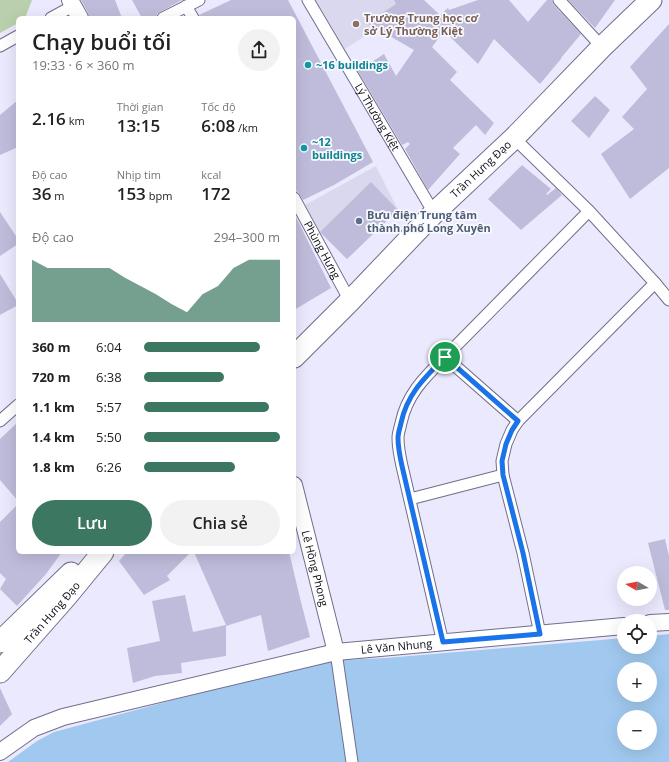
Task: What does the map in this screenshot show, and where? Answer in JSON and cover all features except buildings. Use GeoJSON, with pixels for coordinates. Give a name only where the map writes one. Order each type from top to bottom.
{"type":"FeatureCollection","features":[{"type":"Feature","properties":{"kind":"highway","name":"Trần Hưng Đạo"},"geometry":{"type":"LineString","coordinates":[[296,354],[350,301],[434,213],[514,138],[602,47],[651,0]]}},
{"type":"Feature","properties":{"kind":"highway","name":"Trần Hưng Đạo"},"geometry":{"type":"LineString","coordinates":[[0,642],[60,583],[94,554]]}},
{"type":"Feature","properties":{"kind":"highway","name":"Trần Hưng Đạo"},"geometry":{"type":"LineString","coordinates":[[0,672],[101,554]]}},
{"type":"Feature","properties":{"kind":"street"},"geometry":{"type":"LineString","coordinates":[[167,16],[199,0]]}},
{"type":"Feature","properties":{"kind":"street","name":"Lý Thường Kiệt"},"geometry":{"type":"LineString","coordinates":[[308,0],[434,213]]}},
{"type":"Feature","properties":{"kind":"street"},"geometry":{"type":"LineString","coordinates":[[559,0],[602,47]]}},
{"type":"Feature","properties":{"kind":"street"},"geometry":{"type":"LineString","coordinates":[[186,6],[192,16]]}},
{"type":"Feature","properties":{"kind":"street"},"geometry":{"type":"LineString","coordinates":[[56,16],[74,8]]}},
{"type":"Feature","properties":{"kind":"street"},"geometry":{"type":"LineString","coordinates":[[0,46],[16,37]]}},
{"type":"Feature","properties":{"kind":"street"},"geometry":{"type":"LineString","coordinates":[[514,138],[589,211],[669,300]]}},
{"type":"Feature","properties":{"kind":"street","name":"Phùng Hưng"},"geometry":{"type":"LineString","coordinates":[[296,202],[350,301]]}},
{"type":"Feature","properties":{"kind":"street"},"geometry":{"type":"LineString","coordinates":[[443,642],[399,449],[398,436],[406,404],[425,377],[589,211]]}},
{"type":"Feature","properties":{"kind":"street"},"geometry":{"type":"LineString","coordinates":[[540,634],[523,553],[503,475],[502,461],[506,444],[518,421],[655,283]]}},
{"type":"Feature","properties":{"kind":"street"},"geometry":{"type":"LineString","coordinates":[[445,357],[518,421]]}},
{"type":"Feature","properties":{"kind":"street"},"geometry":{"type":"LineString","coordinates":[[0,421],[16,407]]}},
{"type":"Feature","properties":{"kind":"street"},"geometry":{"type":"LineString","coordinates":[[410,499],[503,475]]}},
{"type":"Feature","properties":{"kind":"street","name":"Lê Hồng Phong"},"geometry":{"type":"LineString","coordinates":[[296,493],[337,658]]}},
{"type":"Feature","properties":{"kind":"street"},"geometry":{"type":"LineString","coordinates":[[657,623],[669,622]]}},
{"type":"Feature","properties":{"kind":"street","name":"Lê Văn Nhung"},"geometry":{"type":"LineString","coordinates":[[0,752],[34,728],[63,717],[337,658],[443,642],[617,627]]}},
{"type":"Feature","properties":{"kind":"street"},"geometry":{"type":"LineString","coordinates":[[337,658],[352,762]]}},
{"type":"Feature","properties":{"kind":"shaded area","name":"Trường Trung học cơ sở Lý Thường Kiệt"},"geometry":{"type":"Polygon","coordinates":[[[316,0],[419,0],[345,49],[316,0]]]}},
{"type":"Feature","properties":{"kind":"shaded area","name":"Bưu điện Trung tâm thành phố Long Xuyên"},"geometry":{"type":"Polygon","coordinates":[[[376,166],[398,210],[347,259],[320,232],[305,205],[376,166]]]}},
{"type":"Feature","properties":{"kind":"green space"},"geometry":{"type":"Polygon","coordinates":[[[0,0],[32,0],[26,16],[16,16],[16,24],[0,33],[0,0]]]}},
{"type":"Feature","properties":{"kind":"water"},"geometry":{"type":"Polygon","coordinates":[[[669,634],[669,762],[8,762],[37,741],[54,732],[318,661],[386,658],[617,639],[617,654],[657,654],[657,635],[669,634]]]}},
{"type":"Feature","properties":{"kind":"place","name":"Trường Trung học cơ sở Lý Thường Kiệt"},"geometry":{"type":"Point","coordinates":[356,24]}},
{"type":"Feature","properties":{"kind":"place","name":"~16 buildings"},"geometry":{"type":"Point","coordinates":[308,65]}},
{"type":"Feature","properties":{"kind":"place","name":"~12 buildings"},"geometry":{"type":"Point","coordinates":[304,148]}},
{"type":"Feature","properties":{"kind":"place","name":"Bưu điện Trung tâm thành phố Long Xuyên"},"geometry":{"type":"Point","coordinates":[359,221]}},
{"type":"Feature","properties":{"kind":"route"},"geometry":{"type":"LineString","coordinates":[[445,357],[518,421],[506,444],[502,461],[503,475],[523,553],[540,634],[443,642],[402,466],[398,436],[406,404],[425,377],[445,357]]}}]}
